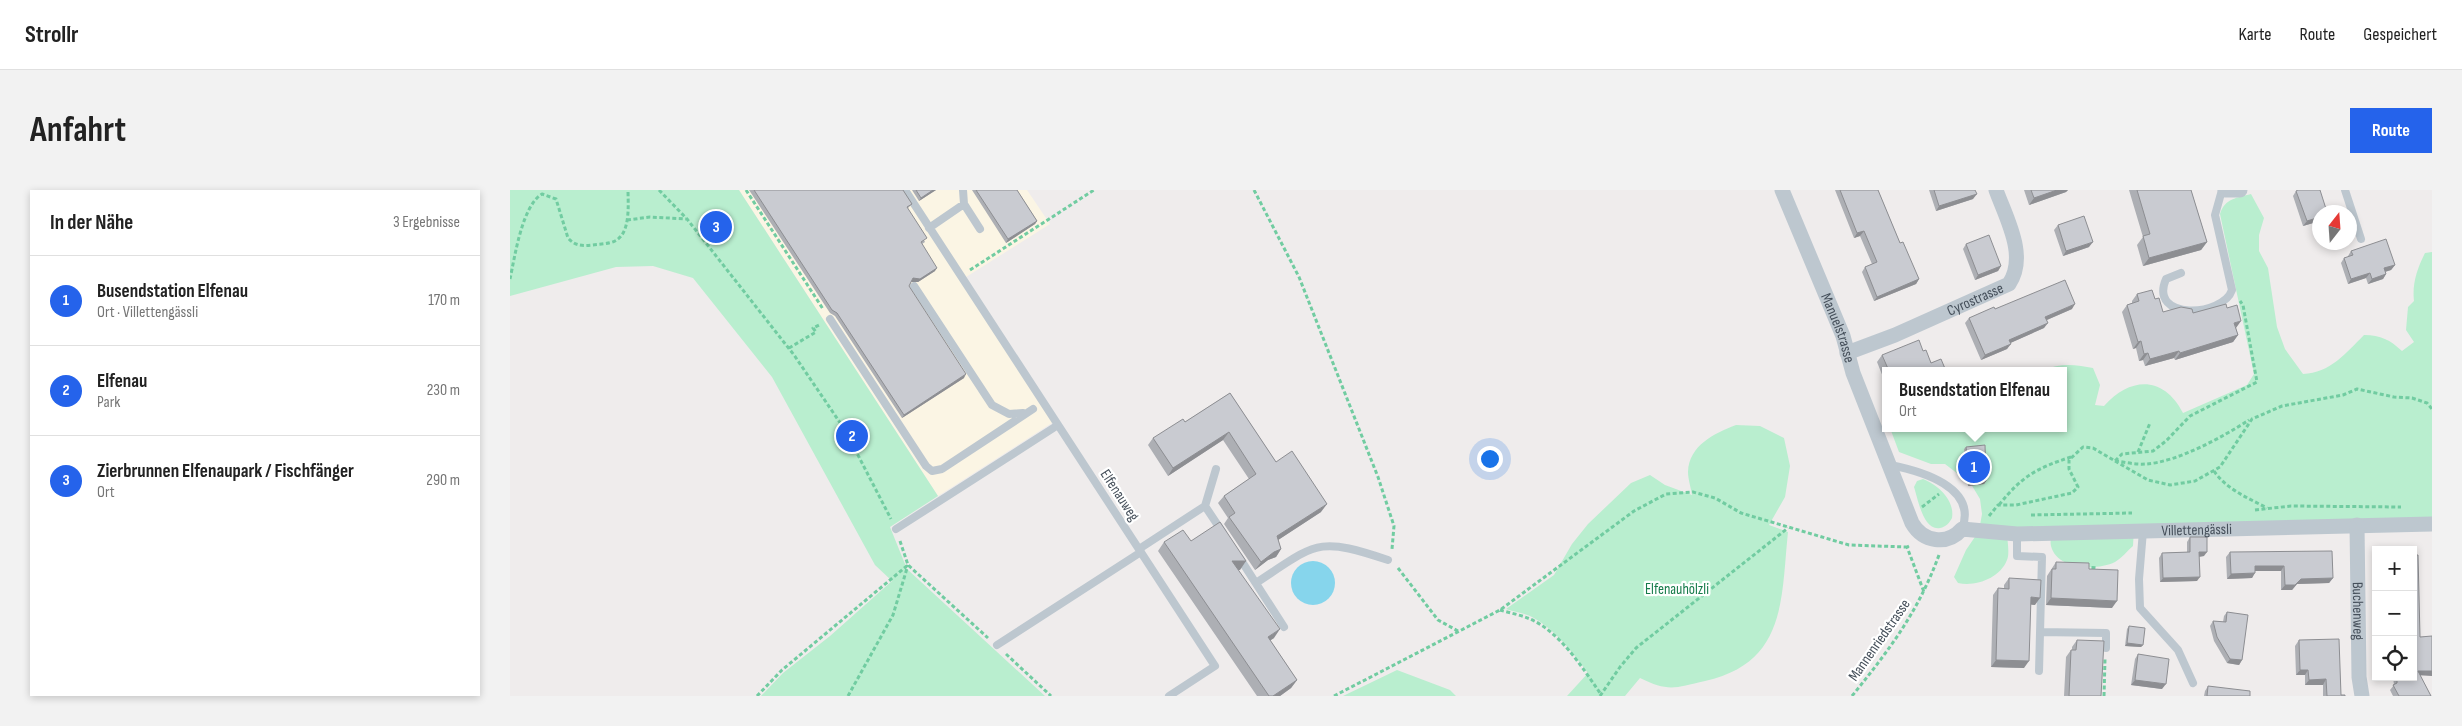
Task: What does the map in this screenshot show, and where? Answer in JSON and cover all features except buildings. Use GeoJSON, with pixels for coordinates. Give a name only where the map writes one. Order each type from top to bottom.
{"type":"FeatureCollection","features":[{"type":"Feature","properties":{"kind":"street","name":"Manuelstrasse"},"geometry":{"type":"LineString","coordinates":[[1782,190],[1843,336],[1852,373],[1909,514],[1914,526],[1924,536]]}},
{"type":"Feature","properties":{"kind":"street","name":"Cyrostrasse"},"geometry":{"type":"LineString","coordinates":[[1847,353],[1914,327],[2009,284],[2015,275],[2018,265],[2017,252],[1996,190]]}},
{"type":"Feature","properties":{"kind":"street"},"geometry":{"type":"LineString","coordinates":[[2223,190],[2240,190]]}},
{"type":"Feature","properties":{"kind":"street","name":"Villettengässli"},"geometry":{"type":"LineString","coordinates":[[1962,529],[2017,534],[2432,524]]}},
{"type":"Feature","properties":{"kind":"street","name":"Buchenweg"},"geometry":{"type":"LineString","coordinates":[[2357,525],[2359,676],[2362,696]]}},
{"type":"Feature","properties":{"kind":"street"},"geometry":{"type":"LineString","coordinates":[[1924,536],[1945,540],[1962,529]]}},
{"type":"Feature","properties":{"kind":"lane","name":"Elfenauweg"},"geometry":{"type":"LineString","coordinates":[[905,190],[1215,666],[1169,696]]}},
{"type":"Feature","properties":{"kind":"lane"},"geometry":{"type":"LineString","coordinates":[[963,190],[964,204],[980,229]]}},
{"type":"Feature","properties":{"kind":"lane"},"geometry":{"type":"LineString","coordinates":[[2181,273],[2166,280],[2162,288],[2163,297],[2170,306],[2183,311],[2221,304],[2229,299],[2232,290],[2215,215],[2223,190]]}},
{"type":"Feature","properties":{"kind":"lane"},"geometry":{"type":"LineString","coordinates":[[2345,190],[2361,239]]}},
{"type":"Feature","properties":{"kind":"lane"},"geometry":{"type":"LineString","coordinates":[[929,228],[964,204]]}},
{"type":"Feature","properties":{"kind":"lane"},"geometry":{"type":"LineString","coordinates":[[914,286],[992,405],[1001,411],[1013,414],[1033,408]]}},
{"type":"Feature","properties":{"kind":"lane"},"geometry":{"type":"LineString","coordinates":[[830,318],[926,466],[932,471],[942,470],[1042,402]]}},
{"type":"Feature","properties":{"kind":"lane"},"geometry":{"type":"LineString","coordinates":[[896,528],[1058,425]]}},
{"type":"Feature","properties":{"kind":"lane"},"geometry":{"type":"LineString","coordinates":[[1890,465],[1924,474],[1948,487],[1958,495],[1964,504],[1966,517],[1962,529]]}},
{"type":"Feature","properties":{"kind":"lane"},"geometry":{"type":"LineString","coordinates":[[997,645],[1205,506],[1216,469]]}},
{"type":"Feature","properties":{"kind":"lane"},"geometry":{"type":"LineString","coordinates":[[1205,506],[1225,537]]}},
{"type":"Feature","properties":{"kind":"lane"},"geometry":{"type":"LineString","coordinates":[[2143,531],[2139,579],[2140,608],[2178,650],[2193,683]]}},
{"type":"Feature","properties":{"kind":"lane"},"geometry":{"type":"LineString","coordinates":[[2017,534],[2017,556],[2042,557],[2039,670]]}},
{"type":"Feature","properties":{"kind":"lane"},"geometry":{"type":"LineString","coordinates":[[1256,583],[1301,553],[1321,545],[1338,545],[1388,560]]}},
{"type":"Feature","properties":{"kind":"lane"},"geometry":{"type":"LineString","coordinates":[[1236,552],[1284,627]]}},
{"type":"Feature","properties":{"kind":"lane"},"geometry":{"type":"LineString","coordinates":[[2040,632],[2106,633],[2106,648]]}},
{"type":"Feature","properties":{"kind":"path"},"geometry":{"type":"LineString","coordinates":[[510,279],[526,217],[532,204],[542,194],[556,198],[568,238],[577,245],[614,241],[621,234],[627,220],[628,190]]}},
{"type":"Feature","properties":{"kind":"path"},"geometry":{"type":"LineString","coordinates":[[659,190],[686,220],[789,348],[846,430],[896,528],[908,565],[1051,696]]}},
{"type":"Feature","properties":{"kind":"path"},"geometry":{"type":"LineString","coordinates":[[746,190],[830,318]]}},
{"type":"Feature","properties":{"kind":"path"},"geometry":{"type":"LineString","coordinates":[[961,276],[1094,190]]}},
{"type":"Feature","properties":{"kind":"path"},"geometry":{"type":"LineString","coordinates":[[1254,190],[1305,290],[1392,515],[1395,533],[1388,560],[1402,572],[1438,620],[1458,632]]}},
{"type":"Feature","properties":{"kind":"path"},"geometry":{"type":"LineString","coordinates":[[627,220],[650,217],[686,220]]}},
{"type":"Feature","properties":{"kind":"path"},"geometry":{"type":"LineString","coordinates":[[2115,462],[2122,454],[2153,451],[2166,441],[2190,416],[2258,382],[2243,305],[2232,290]]}},
{"type":"Feature","properties":{"kind":"path"},"geometry":{"type":"LineString","coordinates":[[789,348],[816,332],[813,328]]}},
{"type":"Feature","properties":{"kind":"path"},"geometry":{"type":"LineString","coordinates":[[2115,462],[2147,464],[2179,455],[2203,446],[2252,419],[2282,406],[2343,395],[2357,389],[2394,397],[2412,398],[2426,403],[2432,409]]}},
{"type":"Feature","properties":{"kind":"path"},"geometry":{"type":"LineString","coordinates":[[1998,505],[2016,506],[2072,494],[2078,487],[2069,469],[2069,460],[2083,447],[2088,446],[2148,480],[2170,484],[2195,481],[2214,471],[2231,453],[2252,419]]}},
{"type":"Feature","properties":{"kind":"path"},"geometry":{"type":"LineString","coordinates":[[2138,452],[2150,423]]}},
{"type":"Feature","properties":{"kind":"path"},"geometry":{"type":"LineString","coordinates":[[1988,517],[2012,488],[2041,466],[2073,456]]}},
{"type":"Feature","properties":{"kind":"path"},"geometry":{"type":"LineString","coordinates":[[2214,471],[2219,479],[2232,489],[2268,508]]}},
{"type":"Feature","properties":{"kind":"path"},"geometry":{"type":"LineString","coordinates":[[1909,514],[1948,487]]}},
{"type":"Feature","properties":{"kind":"path"},"geometry":{"type":"LineString","coordinates":[[1334,696],[1500,610],[1634,511],[1666,494],[1694,492],[1715,498],[1740,513],[1849,545],[1907,547],[1924,536]]}},
{"type":"Feature","properties":{"kind":"path"},"geometry":{"type":"LineString","coordinates":[[1500,610],[1531,620],[1549,632],[1573,655],[1601,695],[1636,648],[1696,604],[1725,577],[1788,528]]}},
{"type":"Feature","properties":{"kind":"path","name":"Mannenriedstrasse"},"geometry":{"type":"LineString","coordinates":[[1852,696],[1887,653],[1912,616],[1945,540]]}},
{"type":"Feature","properties":{"kind":"path"},"geometry":{"type":"LineString","coordinates":[[1907,547],[1924,592]]}},
{"type":"Feature","properties":{"kind":"path"},"geometry":{"type":"LineString","coordinates":[[757,696],[782,670],[908,565]]}},
{"type":"Feature","properties":{"kind":"path"},"geometry":{"type":"LineString","coordinates":[[848,696],[893,615],[908,565]]}},
{"type":"Feature","properties":{"kind":"path"},"geometry":{"type":"LineString","coordinates":[[2080,567],[2098,568]]}},
{"type":"Feature","properties":{"kind":"path"},"geometry":{"type":"LineString","coordinates":[[2104,696],[2106,648]]}},
{"type":"Feature","properties":{"kind":"shaded area"},"geometry":{"type":"Polygon","coordinates":[[[739,190],[1027,190],[1050,224],[966,277],[1058,419],[938,496],[739,190]]]}},
{"type":"Feature","properties":{"kind":"green space"},"geometry":{"type":"Polygon","coordinates":[[[510,190],[739,190],[938,496],[890,527],[907,569],[1045,696],[761,696],[783,673],[830,636],[892,581],[875,565],[772,377],[693,278],[653,266],[616,267],[510,296],[510,190]]]}},
{"type":"Feature","properties":{"kind":"green space"},"geometry":{"type":"Polygon","coordinates":[[[2251,194],[2264,218],[2259,235],[2259,251],[2268,268],[2277,327],[2285,349],[2303,374],[2321,370],[2337,361],[2364,335],[2385,339],[2402,351],[2414,342],[2406,330],[2408,307],[2414,301],[2414,283],[2422,259],[2425,253],[2432,252],[2432,520],[2134,529],[2133,546],[2115,562],[2098,567],[2078,566],[2061,560],[2055,554],[2051,544],[2052,531],[2007,532],[2008,557],[1999,572],[1980,582],[1972,584],[1958,583],[1954,577],[1966,550],[1979,531],[1982,514],[1980,499],[1971,484],[1945,464],[1931,464],[1899,452],[1892,432],[2067,432],[2067,367],[2053,367],[2062,365],[2093,368],[2100,385],[2095,405],[2104,406],[2125,389],[2146,384],[2166,392],[2183,413],[2247,385],[2254,374],[2220,214],[2228,202],[2251,194]]]}},
{"type":"Feature","properties":{"kind":"green space","name":"Elfenauhölzli"},"geometry":{"type":"Polygon","coordinates":[[[1736,425],[1760,426],[1784,438],[1790,466],[1785,497],[1769,525],[1788,532],[1784,581],[1780,603],[1775,624],[1765,643],[1752,659],[1732,672],[1705,681],[1665,687],[1640,678],[1625,696],[1567,696],[1588,673],[1570,650],[1548,628],[1526,614],[1506,609],[1554,575],[1572,544],[1588,524],[1631,483],[1650,475],[1665,485],[1692,495],[1688,472],[1693,454],[1704,441],[1736,425]]]}},
{"type":"Feature","properties":{"kind":"green space"},"geometry":{"type":"Polygon","coordinates":[[[1923,479],[1940,489],[1951,505],[1952,518],[1948,524],[1940,528],[1934,528],[1929,525],[1922,513],[1914,487],[1917,481],[1923,479]]]}},
{"type":"Feature","properties":{"kind":"green space"},"geometry":{"type":"Polygon","coordinates":[[[1397,670],[1450,690],[1456,696],[1343,696],[1397,670]]]}},
{"type":"Feature","properties":{"kind":"water"},"geometry":{"type":"Polygon","coordinates":[[[1309,561],[1317,561],[1329,567],[1335,583],[1329,599],[1317,605],[1309,605],[1297,599],[1291,587],[1291,579],[1297,567],[1309,561]]]}},
{"type":"Feature","properties":{"kind":"place","name":"Zierbrunnen Elfenaupark / Fischfänger"},"geometry":{"type":"Point","coordinates":[716,227]}},
{"type":"Feature","properties":{"kind":"place","name":"Elfenau"},"geometry":{"type":"Point","coordinates":[852,436]}},
{"type":"Feature","properties":{"kind":"place","name":"Busendstation Elfenau"},"geometry":{"type":"Point","coordinates":[1974,467]}}]}
